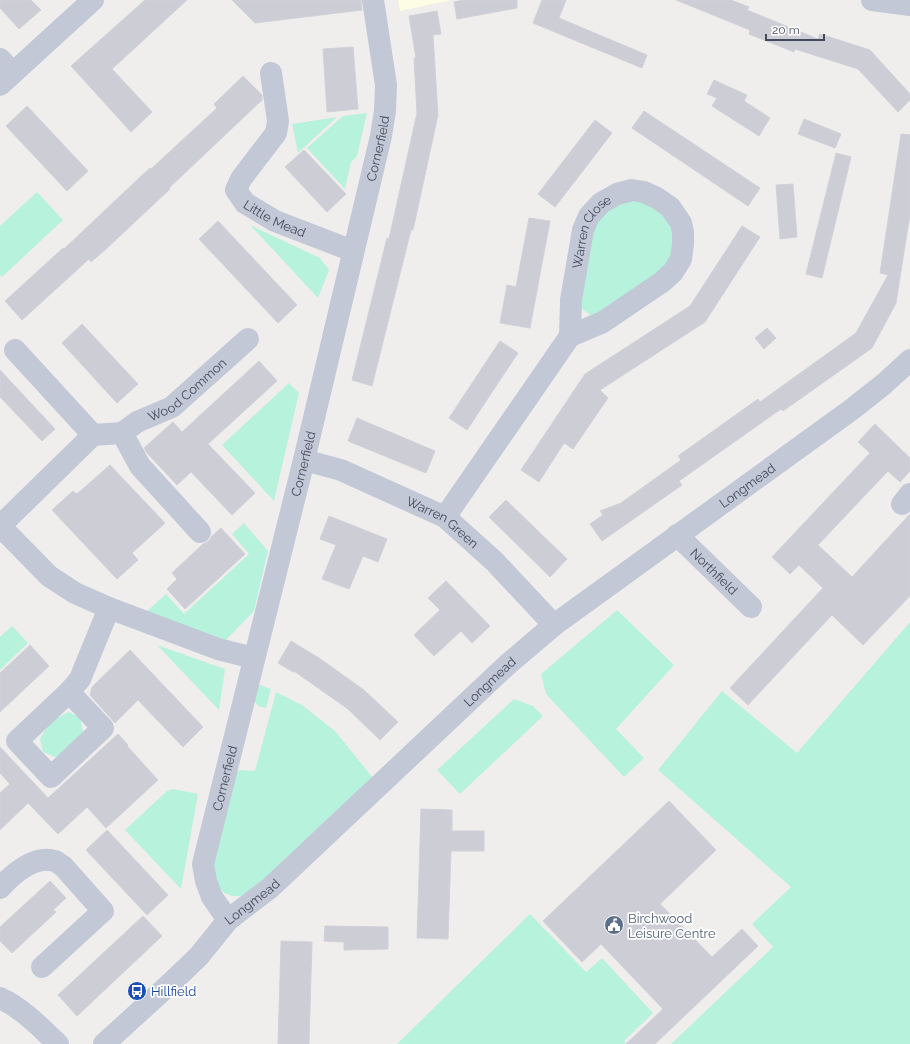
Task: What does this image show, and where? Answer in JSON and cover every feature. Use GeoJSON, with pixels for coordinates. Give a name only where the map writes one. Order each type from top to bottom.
{"type":"FeatureCollection","features":[{"type":"Feature","properties":{"kind":"street"},"geometry":{"type":"LineString","coordinates":[[4,72],[93,0]]}},
{"type":"Feature","properties":{"kind":"street","name":"Cornerfield"},"geometry":{"type":"LineString","coordinates":[[228,920],[212,897],[206,881],[204,864],[304,460],[381,136],[385,111],[386,85],[372,0]]}},
{"type":"Feature","properties":{"kind":"street"},"geometry":{"type":"LineString","coordinates":[[872,0],[910,5]]}},
{"type":"Feature","properties":{"kind":"street","name":"Little Mead"},"geometry":{"type":"LineString","coordinates":[[271,73],[278,121],[276,134],[240,180],[236,190],[245,202],[274,221],[353,251]]}},
{"type":"Feature","properties":{"kind":"street","name":"Warren Close"},"geometry":{"type":"LineString","coordinates":[[632,190],[644,192],[657,198],[670,207],[680,223],[683,232],[681,259],[673,272],[662,282],[603,322],[570,336],[571,300],[583,230],[589,216],[601,203],[617,194],[632,190]]}},
{"type":"Feature","properties":{"kind":"street"},"geometry":{"type":"LineString","coordinates":[[445,517],[570,336]]}},
{"type":"Feature","properties":{"kind":"street","name":"Wood Common"},"geometry":{"type":"LineString","coordinates":[[122,433],[137,422],[172,407],[248,338]]}},
{"type":"Feature","properties":{"kind":"street"},"geometry":{"type":"LineString","coordinates":[[14,350],[93,435]]}},
{"type":"Feature","properties":{"kind":"street","name":"Longmead"},"geometry":{"type":"LineString","coordinates":[[104,1044],[199,956],[228,920],[270,888],[508,664],[554,625],[851,410],[910,361]]}},
{"type":"Feature","properties":{"kind":"street"},"geometry":{"type":"LineString","coordinates":[[200,532],[140,466],[122,433],[93,435],[0,526],[49,576],[75,593],[109,608],[218,649],[254,658]]}},
{"type":"Feature","properties":{"kind":"street","name":"Warren Green"},"geometry":{"type":"LineString","coordinates":[[304,460],[341,470],[445,517],[494,561],[554,625]]}},
{"type":"Feature","properties":{"kind":"street","name":"Northfield"},"geometry":{"type":"LineString","coordinates":[[677,535],[751,607]]}},
{"type":"Feature","properties":{"kind":"street"},"geometry":{"type":"LineString","coordinates":[[69,692],[80,679],[109,608]]}},
{"type":"Feature","properties":{"kind":"street"},"geometry":{"type":"LineString","coordinates":[[3,877],[34,862],[46,860],[55,862],[63,866],[103,911],[42,967]]}},
{"type":"Feature","properties":{"kind":"street"},"geometry":{"type":"LineString","coordinates":[[0,998],[7,1001],[32,1020],[58,1044]]}},
{"type":"Feature","properties":{"kind":"shaded area"},"geometry":{"type":"Polygon","coordinates":[[[398,0],[452,0],[400,11],[398,0]]]}},
{"type":"Feature","properties":{"kind":"green space"},"geometry":{"type":"Polygon","coordinates":[[[367,113],[357,156],[351,162],[345,189],[307,148],[343,116],[367,113]]]}},
{"type":"Feature","properties":{"kind":"green space"},"geometry":{"type":"Polygon","coordinates":[[[337,117],[298,153],[292,124],[337,117]]]}},
{"type":"Feature","properties":{"kind":"green space"},"geometry":{"type":"Polygon","coordinates":[[[37,192],[63,220],[2,277],[0,275],[0,226],[37,192]]]}},
{"type":"Feature","properties":{"kind":"green space"},"geometry":{"type":"Polygon","coordinates":[[[635,198],[665,213],[673,226],[674,245],[670,262],[659,275],[592,316],[583,310],[580,301],[591,226],[602,210],[635,198]]]}},
{"type":"Feature","properties":{"kind":"green space"},"geometry":{"type":"Polygon","coordinates":[[[250,225],[320,258],[329,270],[318,298],[250,225]]]}},
{"type":"Feature","properties":{"kind":"green space"},"geometry":{"type":"Polygon","coordinates":[[[289,383],[299,393],[274,501],[222,445],[289,383]]]}},
{"type":"Feature","properties":{"kind":"green space"},"geometry":{"type":"Polygon","coordinates":[[[244,523],[268,551],[254,611],[226,640],[144,614],[166,594],[184,614],[249,554],[232,534],[244,523]]]}},
{"type":"Feature","properties":{"kind":"green space"},"geometry":{"type":"Polygon","coordinates":[[[617,610],[674,665],[616,729],[644,758],[624,777],[546,694],[541,674],[617,610]]]}},
{"type":"Feature","properties":{"kind":"green space"},"geometry":{"type":"Polygon","coordinates":[[[910,622],[910,1044],[671,1044],[773,947],[752,924],[791,887],[658,770],[722,691],[797,753],[910,622]]]}},
{"type":"Feature","properties":{"kind":"green space"},"geometry":{"type":"Polygon","coordinates":[[[12,626],[28,643],[0,670],[0,637],[12,626]]]}},
{"type":"Feature","properties":{"kind":"green space"},"geometry":{"type":"Polygon","coordinates":[[[157,645],[225,669],[219,710],[157,645]]]}},
{"type":"Feature","properties":{"kind":"green space"},"geometry":{"type":"Polygon","coordinates":[[[256,685],[271,689],[266,708],[258,706],[253,699],[256,685]]]}},
{"type":"Feature","properties":{"kind":"green space"},"geometry":{"type":"Polygon","coordinates":[[[276,692],[302,705],[335,731],[373,778],[253,890],[243,896],[232,896],[224,893],[218,886],[214,876],[214,858],[234,774],[240,770],[255,771],[276,692]]]}},
{"type":"Feature","properties":{"kind":"green space"},"geometry":{"type":"Polygon","coordinates":[[[514,699],[533,706],[543,716],[460,794],[437,770],[514,699]]]}},
{"type":"Feature","properties":{"kind":"green space"},"geometry":{"type":"Polygon","coordinates":[[[68,712],[80,717],[83,732],[73,747],[55,757],[43,752],[40,739],[50,722],[68,712]]]}},
{"type":"Feature","properties":{"kind":"green space"},"geometry":{"type":"Polygon","coordinates":[[[173,789],[198,794],[181,889],[125,830],[167,791],[173,789]]]}},
{"type":"Feature","properties":{"kind":"green space"},"geometry":{"type":"Polygon","coordinates":[[[530,914],[586,972],[602,958],[653,1013],[624,1041],[626,1044],[397,1044],[530,914]]]}},
{"type":"Feature","properties":{"kind":"building"},"geometry":{"type":"Polygon","coordinates":[[[0,0],[31,0],[41,10],[19,29],[0,8],[0,0]]]}},
{"type":"Feature","properties":{"kind":"building"},"geometry":{"type":"Polygon","coordinates":[[[145,0],[187,0],[112,69],[152,112],[131,132],[71,66],[145,0]]]}},
{"type":"Feature","properties":{"kind":"building"},"geometry":{"type":"Polygon","coordinates":[[[232,0],[361,0],[362,10],[255,23],[232,0]]]}},
{"type":"Feature","properties":{"kind":"building"},"geometry":{"type":"Polygon","coordinates":[[[464,0],[517,0],[517,8],[457,19],[454,2],[464,0]]]}},
{"type":"Feature","properties":{"kind":"building"},"geometry":{"type":"Polygon","coordinates":[[[542,0],[566,0],[559,18],[647,55],[642,68],[533,23],[542,0]]]}},
{"type":"Feature","properties":{"kind":"building"},"geometry":{"type":"Polygon","coordinates":[[[676,0],[731,0],[749,7],[747,10],[818,39],[820,34],[870,50],[910,94],[910,100],[898,112],[858,69],[795,49],[794,52],[749,34],[750,30],[676,0]]]}},
{"type":"Feature","properties":{"kind":"building"},"geometry":{"type":"Polygon","coordinates":[[[437,11],[441,34],[433,35],[438,115],[413,230],[411,230],[372,386],[352,380],[387,238],[389,239],[417,113],[414,58],[416,58],[409,16],[437,11]]]}},
{"type":"Feature","properties":{"kind":"building"},"geometry":{"type":"Polygon","coordinates":[[[353,47],[358,109],[327,112],[323,49],[353,47]]]}},
{"type":"Feature","properties":{"kind":"building"},"geometry":{"type":"Polygon","coordinates":[[[243,76],[262,95],[262,100],[105,250],[91,262],[89,259],[22,320],[5,301],[63,248],[64,249],[150,168],[151,169],[217,108],[214,104],[243,76]]]}},
{"type":"Feature","properties":{"kind":"building"},"geometry":{"type":"Polygon","coordinates":[[[714,80],[747,95],[744,101],[770,118],[759,136],[712,106],[717,98],[707,94],[714,80]]]}},
{"type":"Feature","properties":{"kind":"building"},"geometry":{"type":"Polygon","coordinates":[[[27,106],[88,171],[67,191],[6,126],[27,106]]]}},
{"type":"Feature","properties":{"kind":"building"},"geometry":{"type":"Polygon","coordinates":[[[644,111],[760,188],[748,206],[632,128],[644,111]]]}},
{"type":"Feature","properties":{"kind":"building"},"geometry":{"type":"Polygon","coordinates":[[[804,119],[841,134],[835,148],[798,134],[804,119]]]}},
{"type":"Feature","properties":{"kind":"building"},"geometry":{"type":"Polygon","coordinates":[[[595,120],[612,133],[555,207],[538,194],[595,120]]]}},
{"type":"Feature","properties":{"kind":"building"},"geometry":{"type":"Polygon","coordinates":[[[901,134],[910,135],[910,214],[896,303],[872,348],[783,411],[781,409],[679,481],[682,485],[602,541],[590,524],[603,515],[600,511],[621,503],[681,460],[678,456],[758,399],[760,402],[856,333],[888,275],[880,273],[901,134]]]}},
{"type":"Feature","properties":{"kind":"building"},"geometry":{"type":"Polygon","coordinates":[[[304,150],[346,194],[327,212],[285,167],[304,150]]]}},
{"type":"Feature","properties":{"kind":"building"},"geometry":{"type":"Polygon","coordinates":[[[836,153],[851,157],[822,278],[806,274],[836,153]]]}},
{"type":"Feature","properties":{"kind":"building"},"geometry":{"type":"Polygon","coordinates":[[[793,184],[797,237],[780,239],[776,185],[793,184]]]}},
{"type":"Feature","properties":{"kind":"building"},"geometry":{"type":"Polygon","coordinates":[[[529,218],[550,221],[530,328],[500,323],[507,285],[516,287],[529,218]]]}},
{"type":"Feature","properties":{"kind":"building"},"geometry":{"type":"Polygon","coordinates":[[[218,221],[297,305],[278,323],[199,239],[218,221]]]}},
{"type":"Feature","properties":{"kind":"building"},"geometry":{"type":"Polygon","coordinates":[[[742,226],[760,237],[705,322],[600,390],[608,398],[573,449],[564,443],[539,482],[521,470],[585,374],[690,306],[742,226]]]}},
{"type":"Feature","properties":{"kind":"building"},"geometry":{"type":"Polygon","coordinates":[[[82,324],[138,384],[117,403],[62,343],[82,324]]]}},
{"type":"Feature","properties":{"kind":"building"},"geometry":{"type":"Polygon","coordinates":[[[767,328],[776,338],[764,349],[755,338],[767,328]]]}},
{"type":"Feature","properties":{"kind":"building"},"geometry":{"type":"Polygon","coordinates":[[[500,341],[518,353],[467,430],[449,418],[500,341]]]}},
{"type":"Feature","properties":{"kind":"building"},"geometry":{"type":"Polygon","coordinates":[[[259,361],[277,381],[208,444],[255,493],[232,515],[191,472],[177,485],[144,448],[173,422],[182,432],[259,361]]]}},
{"type":"Feature","properties":{"kind":"building"},"geometry":{"type":"Polygon","coordinates":[[[0,370],[55,429],[42,441],[0,397],[0,370]]]}},
{"type":"Feature","properties":{"kind":"building"},"geometry":{"type":"Polygon","coordinates":[[[357,418],[435,451],[426,473],[348,441],[357,418]]]}},
{"type":"Feature","properties":{"kind":"building"},"geometry":{"type":"Polygon","coordinates":[[[875,424],[910,458],[910,471],[900,482],[888,471],[818,545],[852,577],[910,514],[910,596],[863,645],[832,615],[748,705],[730,688],[823,588],[799,565],[790,574],[772,557],[870,453],[858,442],[875,424]]]}},
{"type":"Feature","properties":{"kind":"building"},"geometry":{"type":"Polygon","coordinates":[[[110,465],[165,523],[132,553],[138,560],[117,579],[52,510],[73,491],[77,494],[110,465]]]}},
{"type":"Feature","properties":{"kind":"building"},"geometry":{"type":"Polygon","coordinates":[[[506,500],[567,559],[550,577],[489,517],[506,500]]]}},
{"type":"Feature","properties":{"kind":"building"},"geometry":{"type":"Polygon","coordinates":[[[329,516],[387,539],[378,562],[363,556],[349,589],[322,579],[336,545],[320,539],[329,516]]]}},
{"type":"Feature","properties":{"kind":"building"},"geometry":{"type":"Polygon","coordinates":[[[221,528],[245,554],[185,609],[167,589],[177,579],[172,573],[203,544],[209,541],[221,528]]]}},
{"type":"Feature","properties":{"kind":"building"},"geometry":{"type":"Polygon","coordinates":[[[446,581],[490,626],[472,643],[461,631],[434,656],[414,635],[440,610],[428,598],[446,581]]]}},
{"type":"Feature","properties":{"kind":"building"},"geometry":{"type":"Polygon","coordinates":[[[291,641],[319,658],[364,690],[398,722],[380,740],[348,709],[294,671],[293,672],[278,663],[291,641]]]}},
{"type":"Feature","properties":{"kind":"building"},"geometry":{"type":"Polygon","coordinates":[[[30,645],[49,666],[0,712],[0,673],[30,645]]]}},
{"type":"Feature","properties":{"kind":"building"},"geometry":{"type":"Polygon","coordinates":[[[130,650],[203,727],[183,747],[138,700],[115,723],[90,695],[92,687],[130,650]]]}},
{"type":"Feature","properties":{"kind":"building"},"geometry":{"type":"Polygon","coordinates":[[[118,734],[158,780],[106,828],[87,807],[58,834],[28,803],[0,830],[0,793],[10,784],[0,773],[0,747],[48,798],[118,734]]]}},
{"type":"Feature","properties":{"kind":"building","name":"Birchwood Leisure Centre"},"geometry":{"type":"Polygon","coordinates":[[[669,801],[716,850],[660,904],[712,957],[742,929],[758,946],[655,1044],[626,1044],[663,1009],[601,944],[582,962],[543,921],[669,801]]]}},
{"type":"Feature","properties":{"kind":"building"},"geometry":{"type":"Polygon","coordinates":[[[421,809],[452,810],[452,831],[484,831],[484,851],[451,851],[448,939],[417,938],[421,809]]]}},
{"type":"Feature","properties":{"kind":"building"},"geometry":{"type":"Polygon","coordinates":[[[107,830],[168,895],[147,915],[86,850],[107,830]]]}},
{"type":"Feature","properties":{"kind":"building"},"geometry":{"type":"Polygon","coordinates":[[[50,881],[66,898],[53,910],[56,912],[12,953],[0,941],[0,927],[50,881]]]}},
{"type":"Feature","properties":{"kind":"building"},"geometry":{"type":"Polygon","coordinates":[[[143,916],[162,936],[77,1016],[58,995],[143,916]]]}},
{"type":"Feature","properties":{"kind":"building"},"geometry":{"type":"Polygon","coordinates":[[[325,926],[388,927],[388,949],[344,950],[344,942],[324,941],[325,926]]]}},
{"type":"Feature","properties":{"kind":"building"},"geometry":{"type":"Polygon","coordinates":[[[281,941],[312,942],[309,1044],[278,1044],[281,941]]]}},
{"type":"Feature","properties":{"kind":"place","name":"Birchwood Leisure Centre"},"geometry":{"type":"Point","coordinates":[614,925]}},
{"type":"Feature","properties":{"kind":"place","name":"Hillfield"},"geometry":{"type":"Point","coordinates":[137,991]}}]}
